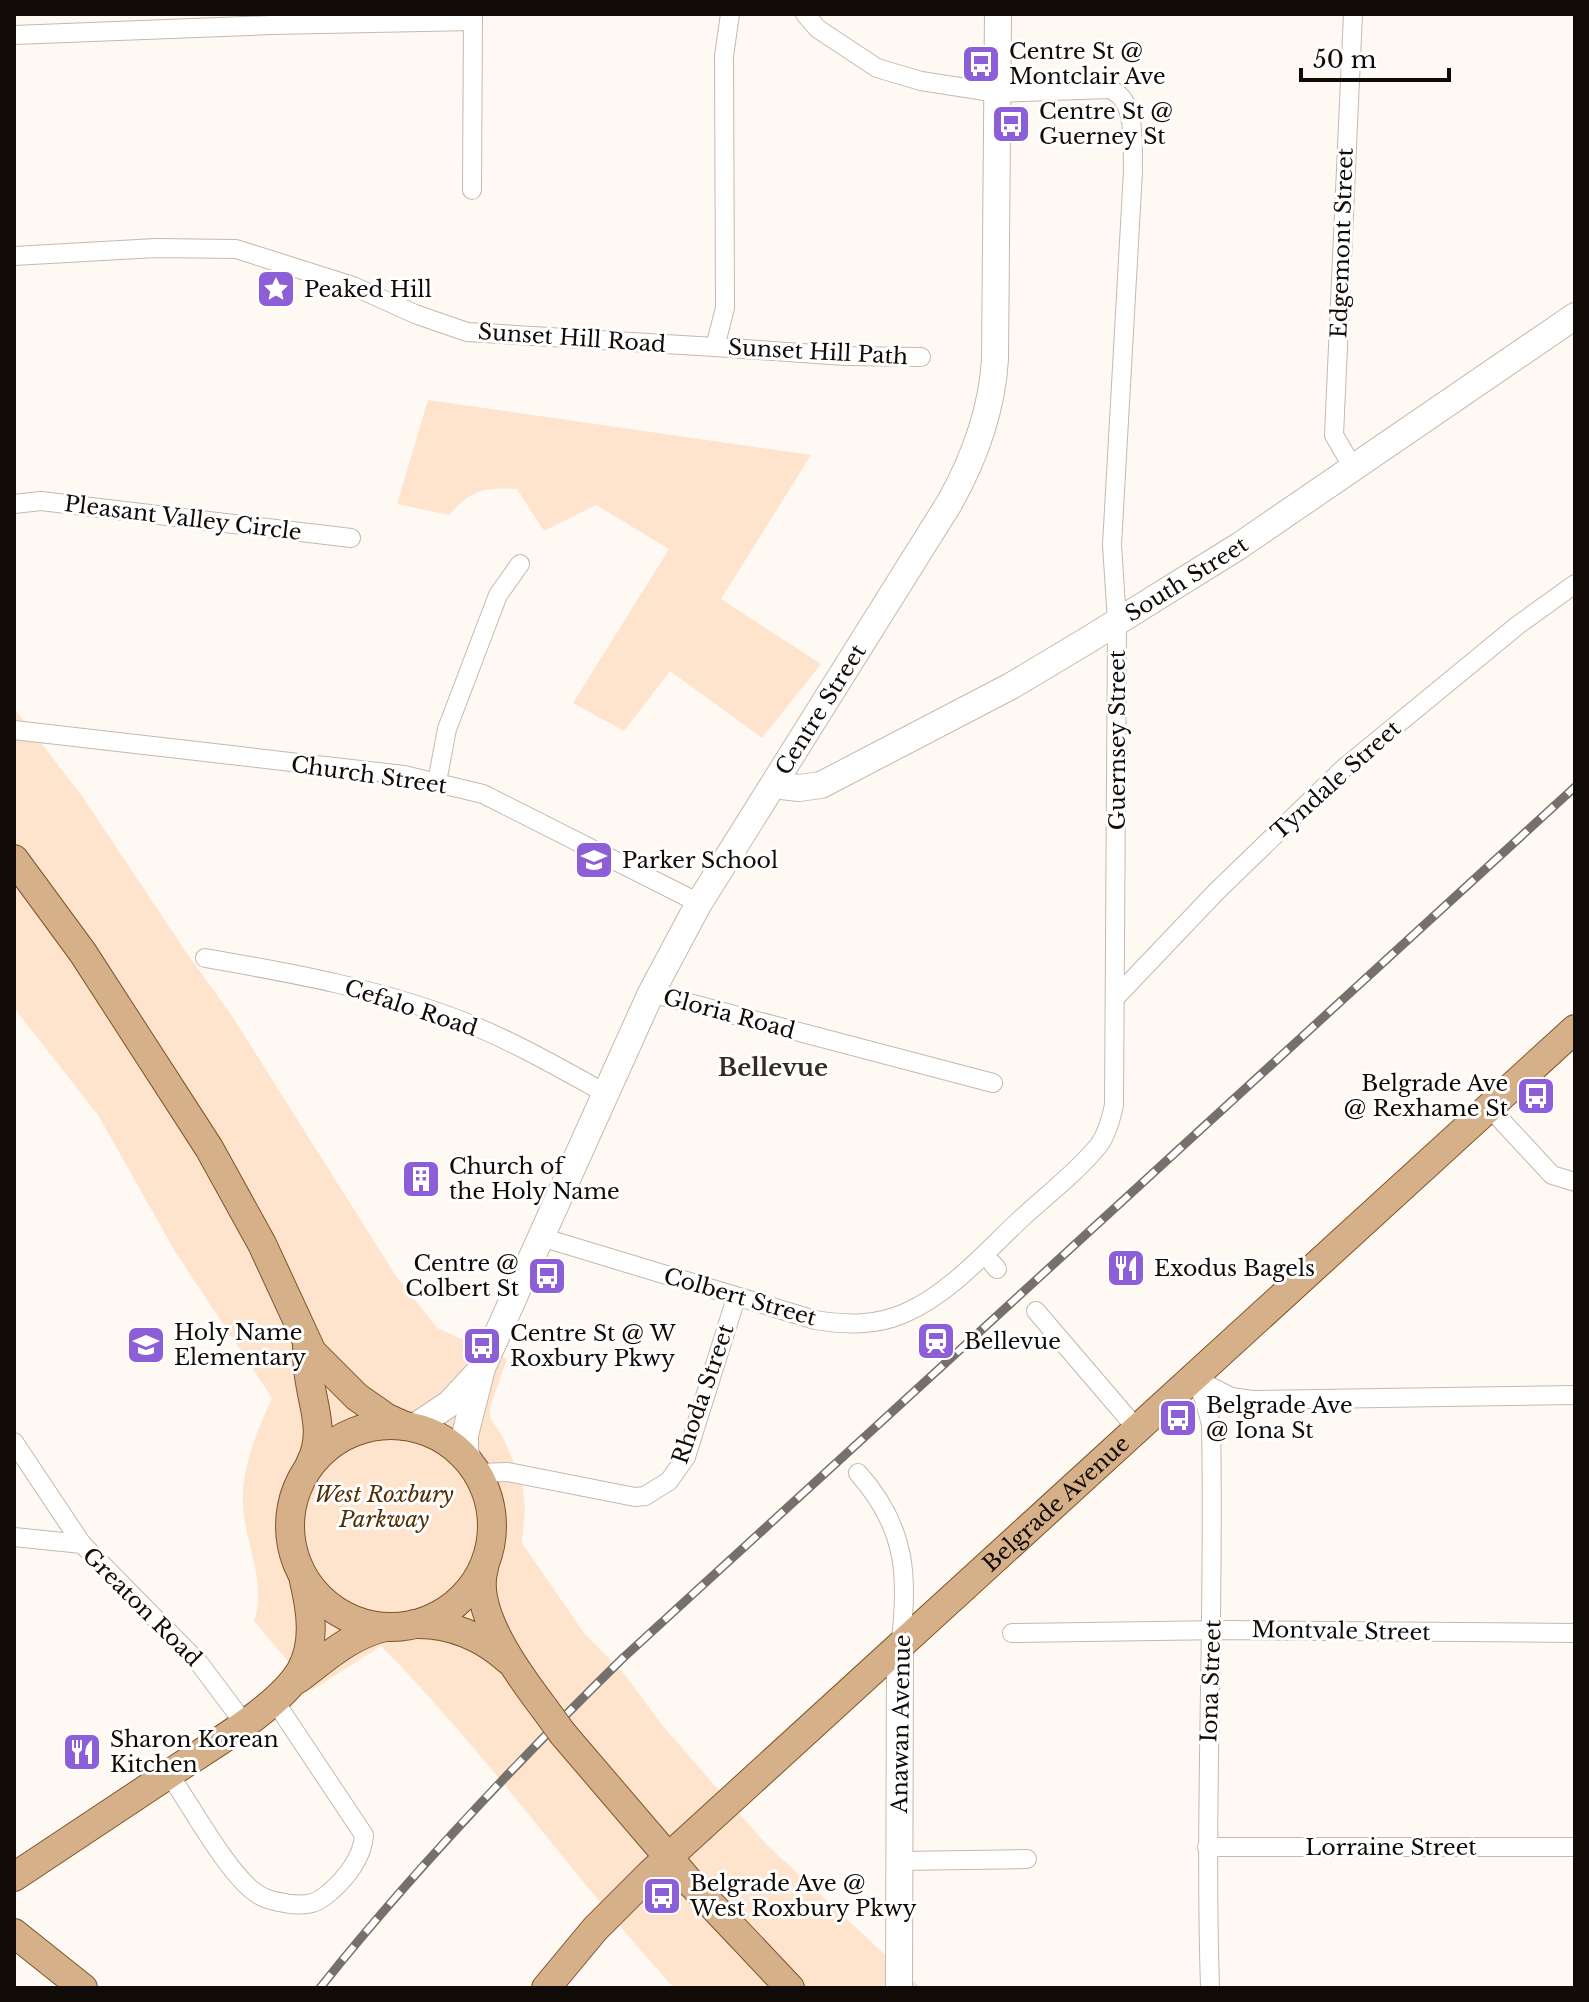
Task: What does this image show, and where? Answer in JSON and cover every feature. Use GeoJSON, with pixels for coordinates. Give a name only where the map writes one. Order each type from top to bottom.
{"type":"FeatureCollection","features":[{"type":"Feature","properties":{"kind":"main road","name":"Centre Street"},"geometry":{"type":"LineString","coordinates":[[474,1468],[465,1452],[465,1435],[482,1368],[651,993],[699,903],[950,502],[972,461],[990,403],[995,359],[998,14]]}},
{"type":"Feature","properties":{"kind":"main road","name":"South Street"},"geometry":{"type":"LineString","coordinates":[[773,785],[799,788],[821,785],[1011,686],[1239,546],[1575,316]]}},
{"type":"Feature","properties":{"kind":"main road"},"geometry":{"type":"LineString","coordinates":[[14,859],[103,983],[215,1158],[262,1244],[307,1344],[326,1368],[357,1397],[387,1418],[439,1436],[461,1452],[474,1468],[488,1495],[492,1520],[491,1544],[481,1580],[482,1594],[509,1661],[563,1734],[668,1857],[790,1988]]}},
{"type":"Feature","properties":{"kind":"main road","name":"Belgrade Avenue"},"geometry":{"type":"LineString","coordinates":[[546,1988],[595,1929],[668,1857],[1575,1029]]}},
{"type":"Feature","properties":{"kind":"main road"},"geometry":{"type":"LineString","coordinates":[[307,1344],[308,1375],[319,1429],[316,1448],[294,1499],[290,1531],[296,1562],[321,1599],[344,1616],[385,1627]]}},
{"type":"Feature","properties":{"kind":"main road","name":"Centre Street"},"geometry":{"type":"LineString","coordinates":[[409,1427],[449,1404],[482,1368]]}},
{"type":"Feature","properties":{"kind":"main road"},"geometry":{"type":"LineString","coordinates":[[307,1470],[327,1448],[353,1432],[382,1425],[409,1427]]}},
{"type":"Feature","properties":{"kind":"main road"},"geometry":{"type":"LineString","coordinates":[[415,1624],[440,1615],[461,1599],[484,1567]]}},
{"type":"Feature","properties":{"kind":"main road"},"geometry":{"type":"LineString","coordinates":[[283,1692],[300,1671],[309,1646],[310,1612],[303,1576]]}},
{"type":"Feature","properties":{"kind":"main road"},"geometry":{"type":"LineString","coordinates":[[14,1877],[244,1723],[348,1641],[362,1634],[385,1627],[415,1624],[441,1626],[469,1634],[509,1661]]}},
{"type":"Feature","properties":{"kind":"main road","name":"Anawan Avenue"},"geometry":{"type":"LineString","coordinates":[[899,1988],[900,1647]]}},
{"type":"Feature","properties":{"kind":"main road"},"geometry":{"type":"LineString","coordinates":[[14,1933],[83,1988]]}},
{"type":"Feature","properties":{"kind":"street"},"geometry":{"type":"LineString","coordinates":[[715,347],[725,308],[724,56],[730,14]]}},
{"type":"Feature","properties":{"kind":"street","name":"Guernsey Street"},"geometry":{"type":"LineString","coordinates":[[805,14],[818,29],[877,68],[921,81],[998,93],[1109,89],[1119,93],[1129,109],[1133,171],[1112,545],[1117,621],[1114,1105],[1110,1123],[1100,1143],[938,1295]]}},
{"type":"Feature","properties":{"kind":"street","name":"Edgemont Street"},"geometry":{"type":"LineString","coordinates":[[1353,14],[1334,435],[1353,468]]}},
{"type":"Feature","properties":{"kind":"street"},"geometry":{"type":"LineString","coordinates":[[14,35],[473,18],[472,190]]}},
{"type":"Feature","properties":{"kind":"street","name":"Sunset Hill Road"},"geometry":{"type":"LineString","coordinates":[[14,256],[156,248],[236,249],[353,286],[415,314],[467,332],[715,347]]}},
{"type":"Feature","properties":{"kind":"street","name":"Sunset Hill Path"},"geometry":{"type":"LineString","coordinates":[[715,347],[845,356],[921,357]]}},
{"type":"Feature","properties":{"kind":"street","name":"Pleasant Valley Circle"},"geometry":{"type":"LineString","coordinates":[[14,504],[41,501],[351,538]]}},
{"type":"Feature","properties":{"kind":"street"},"geometry":{"type":"LineString","coordinates":[[437,782],[447,729],[498,595],[520,564]]}},
{"type":"Feature","properties":{"kind":"street","name":"Tyndale Street"},"geometry":{"type":"LineString","coordinates":[[1116,997],[1216,892],[1344,768],[1518,625],[1575,584]]}},
{"type":"Feature","properties":{"kind":"street","name":"Church Street"},"geometry":{"type":"LineString","coordinates":[[14,730],[404,775],[437,782],[483,794],[699,903]]}},
{"type":"Feature","properties":{"kind":"street","name":"Cefalo Road"},"geometry":{"type":"LineString","coordinates":[[205,958],[298,974],[405,1001],[513,1043],[605,1093]]}},
{"type":"Feature","properties":{"kind":"street","name":"Gloria Road"},"geometry":{"type":"LineString","coordinates":[[651,993],[993,1083]]}},
{"type":"Feature","properties":{"kind":"street"},"geometry":{"type":"LineString","coordinates":[[1489,1107],[1552,1175],[1575,1182]]}},
{"type":"Feature","properties":{"kind":"street","name":"Colbert Street"},"geometry":{"type":"LineString","coordinates":[[541,1237],[815,1320],[851,1324],[891,1318],[938,1295]]}},
{"type":"Feature","properties":{"kind":"street","name":"Rhoda Street"},"geometry":{"type":"LineString","coordinates":[[474,1468],[635,1497],[657,1491],[669,1481],[686,1457],[736,1298]]}},
{"type":"Feature","properties":{"kind":"street"},"geometry":{"type":"LineString","coordinates":[[1041,1316],[1137,1429]]}},
{"type":"Feature","properties":{"kind":"street"},"geometry":{"type":"LineString","coordinates":[[1193,1377],[1231,1397],[1252,1400],[1575,1395]]}},
{"type":"Feature","properties":{"kind":"street","name":"Iona Street"},"geometry":{"type":"LineString","coordinates":[[1193,1377],[1204,1399],[1211,1424],[1213,1549],[1207,1847],[1210,1988]]}},
{"type":"Feature","properties":{"kind":"street"},"geometry":{"type":"LineString","coordinates":[[14,1442],[82,1544]]}},
{"type":"Feature","properties":{"kind":"street","name":"Anawan Avenue"},"geometry":{"type":"LineString","coordinates":[[858,1473],[877,1496],[903,1559],[906,1595],[900,1647]]}},
{"type":"Feature","properties":{"kind":"street","name":"Greaton Road"},"geometry":{"type":"LineString","coordinates":[[14,1537],[82,1544],[199,1663],[244,1723]]}},
{"type":"Feature","properties":{"kind":"street","name":"Montvale Street"},"geometry":{"type":"LineString","coordinates":[[1012,1633],[1211,1630],[1575,1633]]}},
{"type":"Feature","properties":{"kind":"street"},"geometry":{"type":"LineString","coordinates":[[169,1774],[236,1874],[254,1892],[274,1902],[303,1906],[321,1901],[339,1884],[363,1849],[364,1835],[283,1692]]}},
{"type":"Feature","properties":{"kind":"street","name":"Lorraine Street"},"geometry":{"type":"LineString","coordinates":[[1207,1847],[1575,1847]]}},
{"type":"Feature","properties":{"kind":"street"},"geometry":{"type":"LineString","coordinates":[[899,1861],[1027,1859]]}},
{"type":"Feature","properties":{"kind":"green space"},"geometry":{"type":"Polygon","coordinates":[[[428,400],[811,455],[721,599],[821,664],[762,738],[670,671],[624,731],[573,703],[669,549],[596,505],[544,531],[517,489],[496,489],[471,495],[449,515],[397,504],[428,400]]]}},
{"type":"Feature","properties":{"kind":"green space","name":"West Roxbury Parkway"},"geometry":{"type":"Polygon","coordinates":[[[14,708],[82,796],[232,1016],[396,1276],[437,1328],[507,1359],[490,1407],[490,1418],[503,1437],[522,1482],[525,1510],[522,1543],[584,1633],[625,1675],[662,1725],[765,1843],[921,1988],[674,1988],[494,1772],[381,1646],[312,1690],[254,1621],[257,1577],[245,1520],[243,1491],[251,1450],[272,1398],[176,1253],[98,1115],[14,1008],[14,708]]]}},
{"type":"Feature","properties":{"kind":"railway"},"geometry":{"type":"LineString","coordinates":[[320,1988],[466,1818],[623,1658],[1575,787]]}},
{"type":"Feature","properties":{"kind":"place","name":"Centre St @ Montclair Ave"},"geometry":{"type":"Point","coordinates":[981,64]}},
{"type":"Feature","properties":{"kind":"place","name":"Centre St @ Guerney St"},"geometry":{"type":"Point","coordinates":[1011,124]}},
{"type":"Feature","properties":{"kind":"place","name":"Peaked Hill"},"geometry":{"type":"Point","coordinates":[276,289]}},
{"type":"Feature","properties":{"kind":"place","name":"Parker School"},"geometry":{"type":"Point","coordinates":[594,860]}},
{"type":"Feature","properties":{"kind":"place","name":"Belgrade Ave @ Rexhame St"},"geometry":{"type":"Point","coordinates":[1536,1096]}},
{"type":"Feature","properties":{"kind":"place","name":"Church of the Holy Name"},"geometry":{"type":"Point","coordinates":[421,1179]}},
{"type":"Feature","properties":{"kind":"place","name":"Exodus Bagels"},"geometry":{"type":"Point","coordinates":[1126,1268]}},
{"type":"Feature","properties":{"kind":"place","name":"Centre @ Colbert St"},"geometry":{"type":"Point","coordinates":[547,1276]}},
{"type":"Feature","properties":{"kind":"place","name":"Bellevue"},"geometry":{"type":"Point","coordinates":[936,1341]}},
{"type":"Feature","properties":{"kind":"place","name":"Holy Name Elementary"},"geometry":{"type":"Point","coordinates":[146,1345]}},
{"type":"Feature","properties":{"kind":"place","name":"Centre St @ W Roxbury Pkwy"},"geometry":{"type":"Point","coordinates":[482,1346]}},
{"type":"Feature","properties":{"kind":"place","name":"Belgrade Ave @ Iona St"},"geometry":{"type":"Point","coordinates":[1178,1418]}},
{"type":"Feature","properties":{"kind":"place","name":"Sharon Korean Kitchen"},"geometry":{"type":"Point","coordinates":[82,1752]}},
{"type":"Feature","properties":{"kind":"place","name":"Belgrade Ave @ West Roxbury Pkwy"},"geometry":{"type":"Point","coordinates":[662,1896]}},
{"type":"Feature","properties":{"kind":"district","name":"Bellevue"},"geometry":{"type":"Point","coordinates":[773,1067]}}]}
